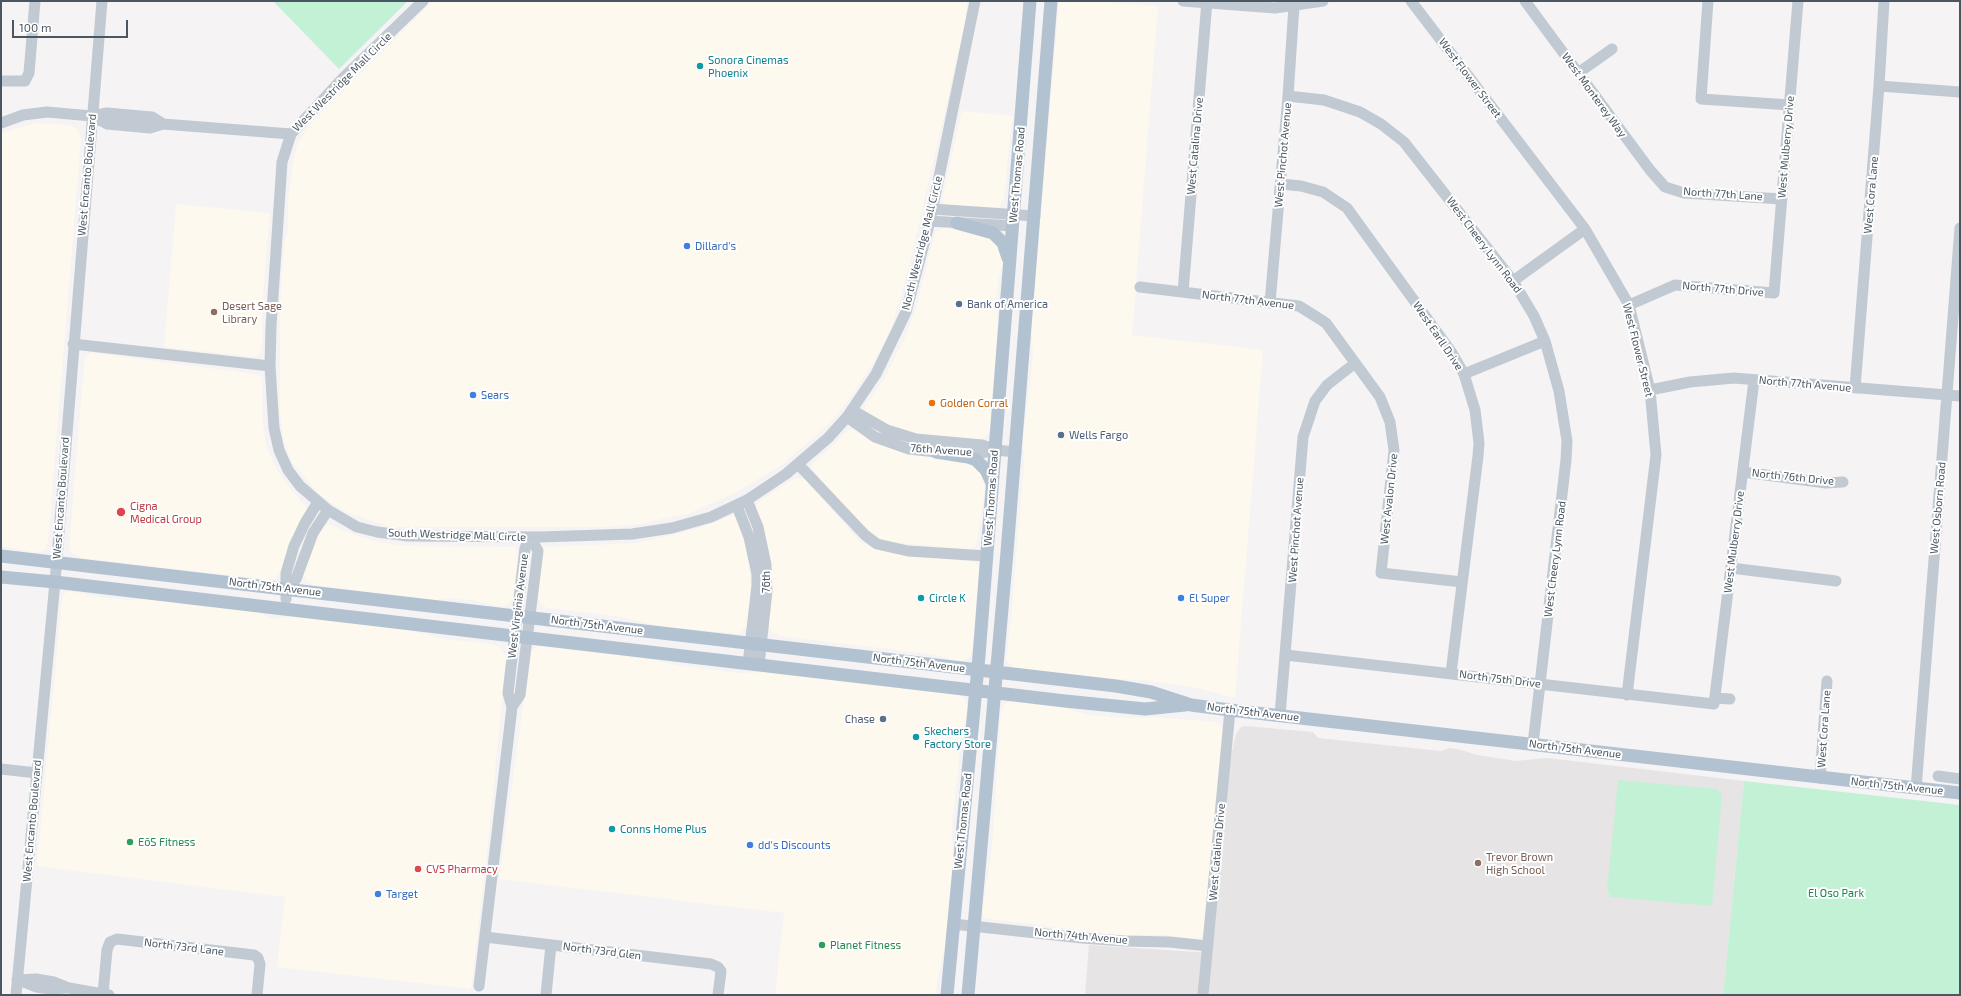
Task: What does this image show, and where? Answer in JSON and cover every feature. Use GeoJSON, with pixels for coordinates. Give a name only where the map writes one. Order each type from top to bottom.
{"type":"FeatureCollection","features":[{"type":"Feature","properties":{"kind":"main road","name":"West Thomas Road"},"geometry":{"type":"LineString","coordinates":[[947,995],[978,670],[1030,1]]}},
{"type":"Feature","properties":{"kind":"main road","name":"West Thomas Road"},"geometry":{"type":"LineString","coordinates":[[968,995],[1016,452],[1051,1]]}},
{"type":"Feature","properties":{"kind":"main road"},"geometry":{"type":"LineString","coordinates":[[1013,220],[1034,221]]}},
{"type":"Feature","properties":{"kind":"main road"},"geometry":{"type":"LineString","coordinates":[[957,223],[993,233],[1006,249],[1010,264]]}},
{"type":"Feature","properties":{"kind":"main road"},"geometry":{"type":"LineString","coordinates":[[936,452],[968,457],[976,460],[986,470],[992,485]]}},
{"type":"Feature","properties":{"kind":"main road","name":"North 75th Avenue"},"geometry":{"type":"LineString","coordinates":[[1,556],[56,562],[287,594],[523,616],[997,672],[1151,692],[1191,705],[1230,710],[1960,793]]}},
{"type":"Feature","properties":{"kind":"main road","name":"North 75th Avenue"},"geometry":{"type":"LineString","coordinates":[[1,578],[55,582],[976,691],[1145,709],[1191,705]]}},
{"type":"Feature","properties":{"kind":"street"},"geometry":{"type":"LineString","coordinates":[[1,81],[24,81],[29,73],[35,1]]}},
{"type":"Feature","properties":{"kind":"street","name":"West Encanto Boulevard"},"geometry":{"type":"LineString","coordinates":[[16,995],[55,582],[73,344],[102,1]]}},
{"type":"Feature","properties":{"kind":"street","name":"West Westridge Mall Circle"},"geometry":{"type":"LineString","coordinates":[[270,366],[282,162],[291,134],[344,78],[423,1]]}},
{"type":"Feature","properties":{"kind":"street","name":"North Westridge Mall Circle"},"geometry":{"type":"LineString","coordinates":[[535,537],[618,535],[653,531],[704,519],[742,503],[798,464],[828,438],[850,414],[876,374],[902,321],[930,221],[975,1]]}},
{"type":"Feature","properties":{"kind":"street"},"geometry":{"type":"LineString","coordinates":[[1183,1],[1275,8],[1323,1]]}},
{"type":"Feature","properties":{"kind":"street","name":"West Flower Street"},"geometry":{"type":"LineString","coordinates":[[1411,1],[1585,229],[1628,305],[1650,390],[1656,455],[1627,695]]}},
{"type":"Feature","properties":{"kind":"street","name":"West Monterey Way"},"geometry":{"type":"LineString","coordinates":[[1525,1],[1650,170],[1665,187]]}},
{"type":"Feature","properties":{"kind":"street"},"geometry":{"type":"LineString","coordinates":[[1708,1],[1701,99],[1790,105]]}},
{"type":"Feature","properties":{"kind":"street","name":"West Mulberry Drive"},"geometry":{"type":"LineString","coordinates":[[1774,293],[1798,1]]}},
{"type":"Feature","properties":{"kind":"street","name":"West Cora Lane"},"geometry":{"type":"LineString","coordinates":[[1855,388],[1879,86],[1884,1]]}},
{"type":"Feature","properties":{"kind":"street","name":"West Catalina Drive"},"geometry":{"type":"LineString","coordinates":[[1183,292],[1207,2]]}},
{"type":"Feature","properties":{"kind":"street","name":"West Pinchot Avenue"},"geometry":{"type":"LineString","coordinates":[[1270,303],[1281,184],[1294,6]]}},
{"type":"Feature","properties":{"kind":"street"},"geometry":{"type":"LineString","coordinates":[[1578,73],[1612,49]]}},
{"type":"Feature","properties":{"kind":"street"},"geometry":{"type":"LineString","coordinates":[[1879,86],[1960,92]]}},
{"type":"Feature","properties":{"kind":"street","name":"West Cheery Lynn Road"},"geometry":{"type":"LineString","coordinates":[[1288,96],[1324,100],[1360,112],[1381,124],[1404,142],[1513,281],[1534,316],[1545,340],[1560,391],[1567,441],[1533,744]]}},
{"type":"Feature","properties":{"kind":"street"},"geometry":{"type":"LineString","coordinates":[[1,123],[23,115],[35,113],[92,116],[107,113],[152,117],[163,124],[291,134]]}},
{"type":"Feature","properties":{"kind":"street","name":"West Earll Drive"},"geometry":{"type":"LineString","coordinates":[[1281,184],[1301,186],[1323,192],[1347,208],[1452,353],[1464,374],[1475,410],[1479,443],[1478,466],[1450,673]]}},
{"type":"Feature","properties":{"kind":"street","name":"North 77th Lane"},"geometry":{"type":"LineString","coordinates":[[1665,187],[1684,193],[1782,199]]}},
{"type":"Feature","properties":{"kind":"street"},"geometry":{"type":"LineString","coordinates":[[932,209],[1013,220]]}},
{"type":"Feature","properties":{"kind":"street"},"geometry":{"type":"LineString","coordinates":[[930,221],[957,223],[1013,220]]}},
{"type":"Feature","properties":{"kind":"street","name":"West Osborn Road"},"geometry":{"type":"LineString","coordinates":[[1916,788],[1960,228]]}},
{"type":"Feature","properties":{"kind":"street"},"geometry":{"type":"LineString","coordinates":[[1513,281],[1585,229]]}},
{"type":"Feature","properties":{"kind":"street","name":"North 77th Drive"},"geometry":{"type":"LineString","coordinates":[[1628,305],[1675,285],[1774,293]]}},
{"type":"Feature","properties":{"kind":"street","name":"North 77th Avenue"},"geometry":{"type":"LineString","coordinates":[[1140,288],[1299,306],[1326,323],[1354,364]]}},
{"type":"Feature","properties":{"kind":"street"},"geometry":{"type":"LineString","coordinates":[[1464,374],[1545,340]]}},
{"type":"Feature","properties":{"kind":"street"},"geometry":{"type":"LineString","coordinates":[[73,344],[270,366]]}},
{"type":"Feature","properties":{"kind":"street","name":"West Pinchot Avenue"},"geometry":{"type":"LineString","coordinates":[[1280,715],[1303,437],[1315,401],[1327,385],[1354,364]]}},
{"type":"Feature","properties":{"kind":"street","name":"West Avalon Drive"},"geometry":{"type":"LineString","coordinates":[[1354,364],[1380,397],[1390,422],[1394,450],[1381,573],[1462,582]]}},
{"type":"Feature","properties":{"kind":"street","name":"South Westridge Mall Circle"},"geometry":{"type":"LineString","coordinates":[[270,366],[274,428],[279,450],[293,478],[306,493],[328,510],[357,526],[397,535],[535,537]]}},
{"type":"Feature","properties":{"kind":"street","name":"North 77th Avenue"},"geometry":{"type":"LineString","coordinates":[[1650,390],[1690,382],[1734,378],[1960,396]]}},
{"type":"Feature","properties":{"kind":"street","name":"West Mulberry Drive"},"geometry":{"type":"LineString","coordinates":[[1715,701],[1754,380]]}},
{"type":"Feature","properties":{"kind":"street","name":"76th Avenue"},"geometry":{"type":"LineString","coordinates":[[850,414],[875,436],[887,442],[909,449],[936,452],[946,450],[981,453],[995,450]]}},
{"type":"Feature","properties":{"kind":"street","name":"76th Avenue"},"geometry":{"type":"LineString","coordinates":[[850,414],[887,430],[916,439],[982,445],[995,450],[1016,452]]}},
{"type":"Feature","properties":{"kind":"street"},"geometry":{"type":"LineString","coordinates":[[798,464],[864,535],[877,544],[908,551],[987,556]]}},
{"type":"Feature","properties":{"kind":"street","name":"North 76th Drive"},"geometry":{"type":"LineString","coordinates":[[1743,472],[1826,483],[1843,482]]}},
{"type":"Feature","properties":{"kind":"street"},"geometry":{"type":"LineString","coordinates":[[287,594],[286,573],[294,546],[305,523],[318,502]]}},
{"type":"Feature","properties":{"kind":"street","name":"76th"},"geometry":{"type":"LineString","coordinates":[[742,503],[758,527],[766,565],[767,591],[753,665]]}},
{"type":"Feature","properties":{"kind":"street"},"geometry":{"type":"LineString","coordinates":[[287,594],[296,579],[313,532],[328,510]]}},
{"type":"Feature","properties":{"kind":"street","name":"West Virginia Avenue"},"geometry":{"type":"LineString","coordinates":[[479,986],[512,707],[508,693],[521,637],[523,616],[538,551],[535,537]]}},
{"type":"Feature","properties":{"kind":"street"},"geometry":{"type":"LineString","coordinates":[[1731,568],[1836,581]]}},
{"type":"Feature","properties":{"kind":"street","name":"North 75th Drive"},"geometry":{"type":"LineString","coordinates":[[1286,655],[1450,673],[1627,695],[1715,701],[1730,699]]}},
{"type":"Feature","properties":{"kind":"street","name":"West Cora Lane"},"geometry":{"type":"LineString","coordinates":[[1820,778],[1827,680]]}},
{"type":"Feature","properties":{"kind":"street","name":"West Catalina Drive"},"geometry":{"type":"LineString","coordinates":[[1203,995],[1230,710]]}},
{"type":"Feature","properties":{"kind":"street"},"geometry":{"type":"LineString","coordinates":[[1,769],[37,773]]}},
{"type":"Feature","properties":{"kind":"street","name":"North 75th Avenue"},"geometry":{"type":"LineString","coordinates":[[1938,776],[1960,778]]}},
{"type":"Feature","properties":{"kind":"street","name":"North 74th Avenue"},"geometry":{"type":"LineString","coordinates":[[954,924],[1124,941],[1169,942],[1208,946]]}},
{"type":"Feature","properties":{"kind":"street","name":"North 73rd Glen"},"geometry":{"type":"LineString","coordinates":[[485,937],[711,964],[718,967],[721,975],[718,995]]}},
{"type":"Feature","properties":{"kind":"street","name":"North 73rd Lane"},"geometry":{"type":"LineString","coordinates":[[106,995],[107,950],[110,942],[117,939],[248,954],[258,958],[260,964],[257,995]]}},
{"type":"Feature","properties":{"kind":"street"},"geometry":{"type":"LineString","coordinates":[[546,995],[552,945]]}},
{"type":"Feature","properties":{"kind":"street"},"geometry":{"type":"LineString","coordinates":[[18,980],[36,979],[54,982],[69,988],[106,995]]}},
{"type":"Feature","properties":{"kind":"shaded area"},"geometry":{"type":"Polygon","coordinates":[[[433,1],[967,1],[965,24],[910,263],[891,329],[874,362],[848,401],[828,425],[783,464],[737,492],[690,513],[639,524],[608,527],[391,527],[351,514],[336,506],[319,494],[292,462],[284,442],[280,415],[280,300],[285,239],[288,231],[288,201],[293,161],[298,143],[311,123],[433,1]]]}},
{"type":"Feature","properties":{"kind":"shaded area"},"geometry":{"type":"Polygon","coordinates":[[[1059,1],[1095,1],[1158,6],[1132,335],[1263,350],[1235,698],[1193,687],[1143,680],[1111,679],[1013,668],[1006,660],[1010,630],[1024,465],[1023,438],[1033,353],[1031,329],[1059,1]]]}},
{"type":"Feature","properties":{"kind":"shaded area"},"geometry":{"type":"Polygon","coordinates":[[[962,111],[1013,116],[1004,198],[999,207],[994,209],[946,205],[942,199],[962,111]]]}},
{"type":"Feature","properties":{"kind":"shaded area"},"geometry":{"type":"Polygon","coordinates":[[[36,123],[70,125],[78,130],[81,139],[48,542],[45,550],[36,553],[1,546],[1,133],[36,123]]]}},
{"type":"Feature","properties":{"kind":"shaded area"},"geometry":{"type":"Polygon","coordinates":[[[176,204],[270,213],[262,308],[262,345],[260,353],[257,356],[253,357],[164,347],[176,204]]]}},
{"type":"Feature","properties":{"kind":"shaded area"},"geometry":{"type":"Polygon","coordinates":[[[942,228],[983,232],[997,240],[1003,261],[998,282],[996,307],[998,322],[990,429],[986,437],[978,440],[914,434],[896,429],[866,413],[865,410],[865,406],[882,382],[905,338],[918,301],[935,232],[942,228]]]}},
{"type":"Feature","properties":{"kind":"shaded area"},"geometry":{"type":"Polygon","coordinates":[[[91,353],[256,374],[262,378],[262,418],[266,446],[278,472],[307,509],[281,571],[276,578],[270,580],[81,558],[71,552],[69,548],[84,364],[85,358],[91,353]]]}},
{"type":"Feature","properties":{"kind":"shaded area"},"geometry":{"type":"Polygon","coordinates":[[[850,429],[855,430],[882,446],[921,456],[942,457],[975,464],[984,479],[985,489],[977,544],[970,549],[908,544],[881,540],[872,536],[843,507],[812,469],[812,465],[850,429]]]}},
{"type":"Feature","properties":{"kind":"shaded area"},"geometry":{"type":"Polygon","coordinates":[[[795,478],[805,479],[860,542],[876,549],[895,554],[976,562],[979,566],[973,646],[970,657],[963,661],[954,660],[937,655],[780,636],[772,632],[768,626],[772,579],[771,562],[767,541],[755,506],[758,502],[795,478]]]}},
{"type":"Feature","properties":{"kind":"shaded area"},"geometry":{"type":"Polygon","coordinates":[[[733,515],[742,528],[748,554],[751,582],[747,626],[739,634],[660,626],[615,616],[548,608],[543,606],[538,599],[543,550],[545,547],[637,543],[697,529],[733,515]]]}},
{"type":"Feature","properties":{"kind":"shaded area"},"geometry":{"type":"Polygon","coordinates":[[[328,524],[354,535],[383,543],[402,546],[516,547],[518,554],[513,598],[509,603],[502,607],[471,600],[452,598],[437,600],[312,585],[306,580],[303,571],[311,547],[322,528],[328,524]]]}},
{"type":"Feature","properties":{"kind":"shaded area"},"geometry":{"type":"Polygon","coordinates":[[[69,591],[105,598],[130,600],[142,599],[258,612],[273,619],[296,616],[409,630],[444,639],[493,644],[502,649],[506,657],[487,854],[471,989],[277,967],[285,897],[37,866],[62,599],[65,593],[69,591]]]}},
{"type":"Feature","properties":{"kind":"shaded area"},"geometry":{"type":"Polygon","coordinates":[[[538,646],[643,658],[682,666],[738,673],[769,672],[958,695],[964,698],[968,707],[961,738],[952,830],[953,857],[945,945],[935,995],[775,995],[784,913],[499,879],[530,656],[532,650],[538,646]]]}},
{"type":"Feature","properties":{"kind":"shaded area"},"geometry":{"type":"Polygon","coordinates":[[[1012,701],[1065,708],[1089,715],[1130,718],[1157,717],[1215,722],[1220,724],[1223,731],[1204,933],[1201,938],[1196,939],[1166,935],[1116,935],[983,918],[982,912],[992,848],[1001,711],[1005,704],[1012,701]]]}},
{"type":"Feature","properties":{"kind":"shaded area","name":"Trevor Brown High School"},"geometry":{"type":"Polygon","coordinates":[[[1245,726],[1313,732],[1318,738],[1441,751],[1449,748],[1458,749],[1477,755],[1516,761],[1547,758],[1744,781],[1723,995],[1085,995],[1089,945],[1212,953],[1229,766],[1236,734],[1241,727],[1245,726]]]}},
{"type":"Feature","properties":{"kind":"green space"},"geometry":{"type":"Polygon","coordinates":[[[273,1],[408,1],[339,69],[273,1]]]}},
{"type":"Feature","properties":{"kind":"green space"},"geometry":{"type":"Polygon","coordinates":[[[1618,780],[1717,789],[1722,795],[1712,906],[1611,897],[1607,890],[1618,780]]]}},
{"type":"Feature","properties":{"kind":"green space","name":"El Oso Park"},"geometry":{"type":"Polygon","coordinates":[[[1744,781],[1960,805],[1960,995],[1723,995],[1744,781]]]}},
{"type":"Feature","properties":{"kind":"place","name":"Sonora Cinemas Phoenix"},"geometry":{"type":"Point","coordinates":[700,66]}},
{"type":"Feature","properties":{"kind":"place","name":"Dillard's"},"geometry":{"type":"Point","coordinates":[687,246]}},
{"type":"Feature","properties":{"kind":"place","name":"Bank of America"},"geometry":{"type":"Point","coordinates":[959,304]}},
{"type":"Feature","properties":{"kind":"place","name":"Desert Sage Library"},"geometry":{"type":"Point","coordinates":[214,312]}},
{"type":"Feature","properties":{"kind":"place","name":"Sears"},"geometry":{"type":"Point","coordinates":[473,395]}},
{"type":"Feature","properties":{"kind":"place","name":"Golden Corral"},"geometry":{"type":"Point","coordinates":[932,403]}},
{"type":"Feature","properties":{"kind":"place","name":"Wells Fargo"},"geometry":{"type":"Point","coordinates":[1061,435]}},
{"type":"Feature","properties":{"kind":"place","name":"Cigna Medical Group"},"geometry":{"type":"Point","coordinates":[121,512]}},
{"type":"Feature","properties":{"kind":"place","name":"Circle K"},"geometry":{"type":"Point","coordinates":[921,598]}},
{"type":"Feature","properties":{"kind":"place","name":"El Super"},"geometry":{"type":"Point","coordinates":[1181,598]}},
{"type":"Feature","properties":{"kind":"place","name":"Chase"},"geometry":{"type":"Point","coordinates":[883,719]}},
{"type":"Feature","properties":{"kind":"place","name":"Skechers Factory Store"},"geometry":{"type":"Point","coordinates":[916,737]}},
{"type":"Feature","properties":{"kind":"place","name":"Conns Home Plus"},"geometry":{"type":"Point","coordinates":[612,829]}},
{"type":"Feature","properties":{"kind":"place","name":"EōS Fitness"},"geometry":{"type":"Point","coordinates":[130,842]}},
{"type":"Feature","properties":{"kind":"place","name":"dd's Discounts"},"geometry":{"type":"Point","coordinates":[750,845]}},
{"type":"Feature","properties":{"kind":"place","name":"Trevor Brown High School"},"geometry":{"type":"Point","coordinates":[1478,863]}},
{"type":"Feature","properties":{"kind":"place","name":"CVS Pharmacy"},"geometry":{"type":"Point","coordinates":[418,869]}},
{"type":"Feature","properties":{"kind":"place","name":"Target"},"geometry":{"type":"Point","coordinates":[378,894]}},
{"type":"Feature","properties":{"kind":"place","name":"Planet Fitness"},"geometry":{"type":"Point","coordinates":[822,945]}}]}
